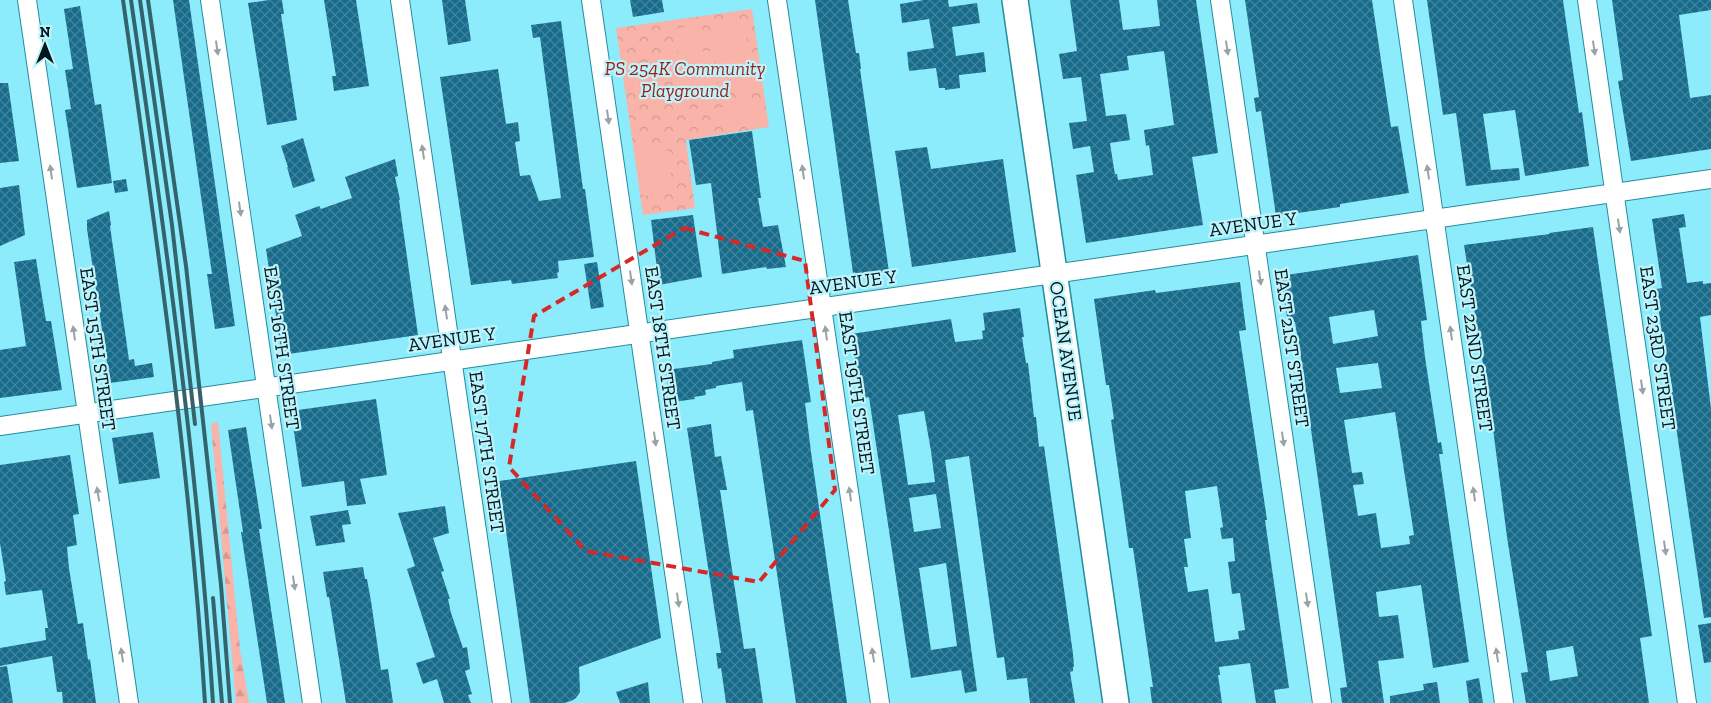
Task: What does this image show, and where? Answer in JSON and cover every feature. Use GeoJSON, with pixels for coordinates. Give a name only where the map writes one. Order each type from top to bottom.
{"type":"FeatureCollection","features":[{"type":"Feature","properties":{"kind":"main road","name":"OCEAN AVENUE"},"geometry":{"type":"LineString","coordinates":[[1015,0],[1116,703]]}},
{"type":"Feature","properties":{"kind":"street","name":"EAST 15TH STREET"},"geometry":{"type":"LineString","coordinates":[[27,0],[129,703]]}},
{"type":"Feature","properties":{"kind":"street","name":"EAST 16TH STREET"},"geometry":{"type":"LineString","coordinates":[[210,0],[312,703]]}},
{"type":"Feature","properties":{"kind":"street","name":"EAST 17TH STREET"},"geometry":{"type":"LineString","coordinates":[[400,0],[502,703]]}},
{"type":"Feature","properties":{"kind":"street","name":"EAST 18TH STREET"},"geometry":{"type":"LineString","coordinates":[[591,0],[693,703]]}},
{"type":"Feature","properties":{"kind":"street","name":"EAST 19TH STREET"},"geometry":{"type":"LineString","coordinates":[[777,0],[880,703]]}},
{"type":"Feature","properties":{"kind":"street","name":"EAST 21ST STREET"},"geometry":{"type":"LineString","coordinates":[[1220,0],[1322,703]]}},
{"type":"Feature","properties":{"kind":"street","name":"EAST 22ND STREET"},"geometry":{"type":"LineString","coordinates":[[1403,0],[1504,703]]}},
{"type":"Feature","properties":{"kind":"street","name":"EAST 23RD STREET"},"geometry":{"type":"LineString","coordinates":[[1587,0],[1687,703]]}},
{"type":"Feature","properties":{"kind":"street","name":"AVENUE Y"},"geometry":{"type":"LineString","coordinates":[[0,426],[1711,179]]}},
{"type":"Feature","properties":{"kind":"highlighted area"},"geometry":{"type":"Polygon","coordinates":[[[684,228],[805,261],[835,490],[759,582],[586,551],[509,467],[534,316],[684,228]]]}},
{"type":"Feature","properties":{"kind":"green space","name":"PS 254K Community Playground"},"geometry":{"type":"Polygon","coordinates":[[[752,9],[769,127],[686,140],[695,208],[643,215],[616,28],[752,9]]]}},
{"type":"Feature","properties":{"kind":"green space"},"geometry":{"type":"Polygon","coordinates":[[[744,19],[753,89],[720,93],[710,23],[744,19]]]}},
{"type":"Feature","properties":{"kind":"green space"},"geometry":{"type":"Polygon","coordinates":[[[700,25],[703,52],[712,51],[718,92],[676,98],[670,57],[678,55],[675,29],[700,25]]]}},
{"type":"Feature","properties":{"kind":"green space"},"geometry":{"type":"Polygon","coordinates":[[[762,102],[765,120],[713,127],[710,109],[762,102]]]}},
{"type":"Feature","properties":{"kind":"green space"},"geometry":{"type":"Polygon","coordinates":[[[667,145],[673,191],[643,196],[637,149],[667,145]]]}},
{"type":"Feature","properties":{"kind":"green space"},"geometry":{"type":"Polygon","coordinates":[[[218,422],[240,649],[249,703],[236,703],[211,424],[218,422]]]}},
{"type":"Feature","properties":{"kind":"building"},"geometry":{"type":"Polygon","coordinates":[[[173,0],[189,0],[235,326],[215,329],[207,274],[212,274],[173,0]]]}},
{"type":"Feature","properties":{"kind":"building"},"geometry":{"type":"Polygon","coordinates":[[[282,0],[284,14],[281,14],[297,120],[267,125],[248,3],[282,0]]]}},
{"type":"Feature","properties":{"kind":"building"},"geometry":{"type":"Polygon","coordinates":[[[324,0],[356,0],[369,86],[334,91],[332,76],[336,76],[324,0]]]}},
{"type":"Feature","properties":{"kind":"building"},"geometry":{"type":"Polygon","coordinates":[[[442,0],[465,0],[471,41],[448,45],[442,0]]]}},
{"type":"Feature","properties":{"kind":"building"},"geometry":{"type":"Polygon","coordinates":[[[630,0],[662,0],[664,12],[633,17],[630,0]]]}},
{"type":"Feature","properties":{"kind":"building"},"geometry":{"type":"Polygon","coordinates":[[[815,0],[848,0],[856,53],[859,53],[889,272],[856,276],[855,272],[853,273],[815,0]]]}},
{"type":"Feature","properties":{"kind":"building"},"geometry":{"type":"Polygon","coordinates":[[[924,0],[948,0],[949,7],[977,3],[980,23],[952,27],[956,56],[984,52],[986,72],[959,75],[960,88],[945,90],[945,88],[939,88],[936,68],[909,71],[907,52],[934,48],[929,19],[902,23],[900,4],[924,0]]]}},
{"type":"Feature","properties":{"kind":"building"},"geometry":{"type":"Polygon","coordinates":[[[1070,0],[1119,0],[1123,30],[1160,26],[1157,0],[1196,0],[1218,153],[1192,157],[1203,225],[1086,243],[1076,175],[1094,172],[1090,146],[1073,149],[1069,123],[1087,121],[1081,77],[1063,79],[1059,54],[1077,51],[1070,0]],[[1164,51],[1127,56],[1129,70],[1100,74],[1106,116],[1126,114],[1130,140],[1110,143],[1115,174],[1117,174],[1118,180],[1153,175],[1149,145],[1146,146],[1144,130],[1174,125],[1164,51]]]}},
{"type":"Feature","properties":{"kind":"building"},"geometry":{"type":"Polygon","coordinates":[[[1245,0],[1372,0],[1391,127],[1398,126],[1409,193],[1340,204],[1340,207],[1276,216],[1261,111],[1256,112],[1254,98],[1259,97],[1245,0]]]}},
{"type":"Feature","properties":{"kind":"building"},"geometry":{"type":"Polygon","coordinates":[[[1427,0],[1563,0],[1579,113],[1582,112],[1589,166],[1525,176],[1515,110],[1483,114],[1491,170],[1519,168],[1520,180],[1466,186],[1456,113],[1443,115],[1427,0]]]}},
{"type":"Feature","properties":{"kind":"building"},"geometry":{"type":"Polygon","coordinates":[[[1612,0],[1711,0],[1711,10],[1679,15],[1690,98],[1711,95],[1711,149],[1631,161],[1618,81],[1623,80],[1612,0]]]}},
{"type":"Feature","properties":{"kind":"building"},"geometry":{"type":"Polygon","coordinates":[[[80,6],[95,105],[101,104],[112,183],[77,188],[65,110],[71,109],[65,70],[73,69],[64,9],[80,6]]]}},
{"type":"Feature","properties":{"kind":"building"},"geometry":{"type":"Polygon","coordinates":[[[561,21],[594,257],[558,261],[558,278],[512,284],[511,280],[471,285],[440,77],[498,69],[506,124],[518,122],[520,141],[515,142],[520,176],[530,175],[539,201],[561,198],[540,37],[533,38],[531,25],[561,21]]]}},
{"type":"Feature","properties":{"kind":"building"},"geometry":{"type":"Polygon","coordinates":[[[0,83],[8,83],[19,161],[0,163],[0,83]]]}},
{"type":"Feature","properties":{"kind":"building"},"geometry":{"type":"Polygon","coordinates":[[[752,131],[761,198],[758,198],[763,227],[778,225],[786,267],[767,269],[766,267],[722,274],[711,183],[696,185],[689,140],[752,131]]]}},
{"type":"Feature","properties":{"kind":"building"},"geometry":{"type":"Polygon","coordinates":[[[303,138],[315,181],[293,188],[281,146],[303,138]]]}},
{"type":"Feature","properties":{"kind":"building"},"geometry":{"type":"Polygon","coordinates":[[[927,147],[931,169],[1003,159],[1016,252],[912,267],[895,151],[927,147]]]}},
{"type":"Feature","properties":{"kind":"building"},"geometry":{"type":"Polygon","coordinates":[[[395,159],[398,176],[395,177],[400,200],[418,335],[282,355],[266,249],[302,236],[295,215],[319,206],[321,209],[352,198],[345,177],[395,159]]]}},
{"type":"Feature","properties":{"kind":"building"},"geometry":{"type":"Polygon","coordinates":[[[126,179],[128,191],[115,193],[113,181],[126,179]]]}},
{"type":"Feature","properties":{"kind":"building"},"geometry":{"type":"Polygon","coordinates":[[[19,185],[25,235],[0,246],[0,188],[19,185]]]}},
{"type":"Feature","properties":{"kind":"building"},"geometry":{"type":"Polygon","coordinates":[[[109,211],[129,360],[134,359],[135,366],[152,363],[154,377],[110,383],[87,229],[87,220],[109,211]]]}},
{"type":"Feature","properties":{"kind":"building"},"geometry":{"type":"Polygon","coordinates":[[[1684,214],[1686,227],[1679,228],[1687,283],[1703,281],[1703,284],[1711,283],[1711,315],[1700,317],[1711,409],[1711,617],[1704,618],[1671,392],[1673,392],[1665,358],[1656,289],[1662,288],[1652,219],[1684,214]]]}},
{"type":"Feature","properties":{"kind":"building"},"geometry":{"type":"Polygon","coordinates":[[[693,215],[702,277],[659,285],[651,220],[693,215]]]}},
{"type":"Feature","properties":{"kind":"building"},"geometry":{"type":"Polygon","coordinates":[[[1593,227],[1652,636],[1640,638],[1649,703],[1526,703],[1521,673],[1528,672],[1507,537],[1492,421],[1464,245],[1593,227]],[[1573,646],[1546,651],[1550,681],[1578,676],[1573,646]]]}},
{"type":"Feature","properties":{"kind":"building"},"geometry":{"type":"Polygon","coordinates":[[[1418,255],[1427,320],[1421,321],[1425,357],[1438,443],[1441,442],[1443,454],[1439,454],[1469,662],[1433,668],[1421,585],[1376,592],[1379,617],[1398,615],[1404,658],[1378,661],[1384,703],[1342,703],[1340,688],[1347,687],[1301,358],[1295,322],[1288,323],[1280,276],[1418,255]],[[1374,310],[1329,317],[1333,344],[1378,336],[1374,310]],[[1378,363],[1336,368],[1340,393],[1382,388],[1378,363]],[[1395,412],[1344,420],[1352,473],[1362,472],[1364,484],[1353,485],[1358,516],[1376,513],[1381,548],[1410,544],[1409,536],[1414,535],[1395,412]]]}},
{"type":"Feature","properties":{"kind":"building"},"geometry":{"type":"Polygon","coordinates":[[[36,259],[46,321],[51,321],[62,390],[0,398],[0,350],[26,346],[14,262],[36,259]]]}},
{"type":"Feature","properties":{"kind":"building"},"geometry":{"type":"Polygon","coordinates":[[[597,262],[604,307],[591,309],[584,264],[597,262]]]}},
{"type":"Feature","properties":{"kind":"building"},"geometry":{"type":"Polygon","coordinates":[[[1240,282],[1246,330],[1239,331],[1267,520],[1265,520],[1289,688],[1274,690],[1276,703],[1256,703],[1250,663],[1219,667],[1220,675],[1218,675],[1222,703],[1152,703],[1150,687],[1153,687],[1133,548],[1129,548],[1111,420],[1114,419],[1109,385],[1106,385],[1094,299],[1155,290],[1156,293],[1240,282]],[[1217,486],[1185,491],[1191,538],[1184,539],[1188,567],[1184,567],[1188,592],[1208,589],[1215,642],[1239,639],[1238,631],[1245,630],[1240,593],[1232,594],[1228,562],[1235,561],[1233,538],[1222,539],[1220,528],[1223,527],[1217,486]]]}},
{"type":"Feature","properties":{"kind":"building"},"geometry":{"type":"Polygon","coordinates":[[[1020,308],[1024,337],[1022,337],[1026,363],[1028,363],[1039,447],[1044,446],[1073,654],[1074,667],[1073,671],[1070,672],[1075,703],[1030,703],[1027,678],[1007,680],[1004,657],[997,658],[969,456],[945,460],[977,691],[965,693],[961,670],[911,678],[869,397],[861,399],[851,334],[951,319],[955,342],[983,339],[982,331],[985,330],[983,313],[1020,308]],[[924,411],[898,415],[908,485],[935,482],[924,411]],[[936,494],[909,498],[914,532],[941,528],[936,494]],[[946,563],[919,568],[931,650],[957,646],[946,563]]]}},
{"type":"Feature","properties":{"kind":"building"},"geometry":{"type":"Polygon","coordinates":[[[802,340],[811,402],[805,403],[811,452],[847,703],[796,703],[753,410],[746,411],[742,382],[716,386],[716,388],[705,390],[706,395],[694,397],[695,399],[673,402],[672,395],[669,395],[666,370],[712,364],[712,362],[734,358],[733,350],[802,340]]]}},
{"type":"Feature","properties":{"kind":"building"},"geometry":{"type":"Polygon","coordinates":[[[376,399],[387,475],[360,479],[366,504],[347,506],[344,481],[302,487],[291,411],[376,399]]]}},
{"type":"Feature","properties":{"kind":"building"},"geometry":{"type":"Polygon","coordinates":[[[711,424],[715,457],[721,456],[727,490],[720,490],[744,649],[755,648],[763,703],[726,703],[721,668],[718,669],[716,653],[721,653],[687,428],[711,424]]]}},
{"type":"Feature","properties":{"kind":"building"},"geometry":{"type":"Polygon","coordinates":[[[246,427],[262,529],[259,529],[285,703],[267,703],[241,532],[243,532],[228,430],[246,427]]]}},
{"type":"Feature","properties":{"kind":"building"},"geometry":{"type":"Polygon","coordinates":[[[153,432],[160,478],[119,484],[112,438],[153,432]]]}},
{"type":"Feature","properties":{"kind":"building"},"geometry":{"type":"Polygon","coordinates":[[[70,455],[79,514],[73,515],[77,545],[67,547],[69,568],[78,624],[83,623],[96,703],[63,703],[62,692],[57,692],[52,656],[0,666],[0,648],[46,640],[45,628],[48,628],[42,590],[6,595],[4,582],[6,581],[0,543],[0,465],[70,455]]]}},
{"type":"Feature","properties":{"kind":"building"},"geometry":{"type":"Polygon","coordinates":[[[636,461],[661,638],[579,667],[580,692],[571,701],[564,703],[530,703],[499,481],[636,461]]]}},
{"type":"Feature","properties":{"kind":"building"},"geometry":{"type":"Polygon","coordinates":[[[445,506],[449,533],[433,538],[444,571],[441,572],[450,599],[448,599],[451,613],[463,648],[467,647],[470,669],[465,671],[472,694],[468,695],[471,703],[444,703],[437,679],[423,684],[416,663],[435,657],[407,569],[415,566],[398,513],[445,506]]]}},
{"type":"Feature","properties":{"kind":"building"},"geometry":{"type":"Polygon","coordinates":[[[348,510],[351,524],[342,525],[345,542],[316,546],[310,516],[348,510]]]}},
{"type":"Feature","properties":{"kind":"building"},"geometry":{"type":"Polygon","coordinates":[[[363,567],[371,601],[381,670],[388,669],[393,703],[346,703],[329,597],[327,597],[323,572],[363,567]]]}},
{"type":"Feature","properties":{"kind":"building"},"geometry":{"type":"Polygon","coordinates":[[[1711,623],[1711,662],[1704,663],[1698,625],[1711,623]]]}},
{"type":"Feature","properties":{"kind":"building"},"geometry":{"type":"Polygon","coordinates":[[[7,666],[13,703],[0,703],[0,667],[7,666]]]}},
{"type":"Feature","properties":{"kind":"building"},"geometry":{"type":"Polygon","coordinates":[[[1479,678],[1483,703],[1469,703],[1466,681],[1479,678]]]}},
{"type":"Feature","properties":{"kind":"building"},"geometry":{"type":"Polygon","coordinates":[[[648,682],[650,703],[620,703],[616,692],[648,682]]]}},
{"type":"Feature","properties":{"kind":"building"},"geometry":{"type":"Polygon","coordinates":[[[1437,682],[1440,703],[1390,703],[1390,696],[1424,690],[1423,684],[1437,682]]]}},
{"type":"Feature","properties":{"kind":"railway"},"geometry":{"type":"LineString","coordinates":[[123,0],[171,350],[199,615],[205,703]]}},
{"type":"Feature","properties":{"kind":"railway"},"geometry":{"type":"LineString","coordinates":[[131,0],[179,351],[199,526],[213,703]]}},
{"type":"Feature","properties":{"kind":"railway"},"geometry":{"type":"LineString","coordinates":[[140,0],[172,225],[195,424]]}},
{"type":"Feature","properties":{"kind":"railway"},"geometry":{"type":"LineString","coordinates":[[148,0],[186,266],[221,585],[230,703]]}},
{"type":"Feature","properties":{"kind":"railway"},"geometry":{"type":"LineString","coordinates":[[213,598],[222,703]]}}]}
